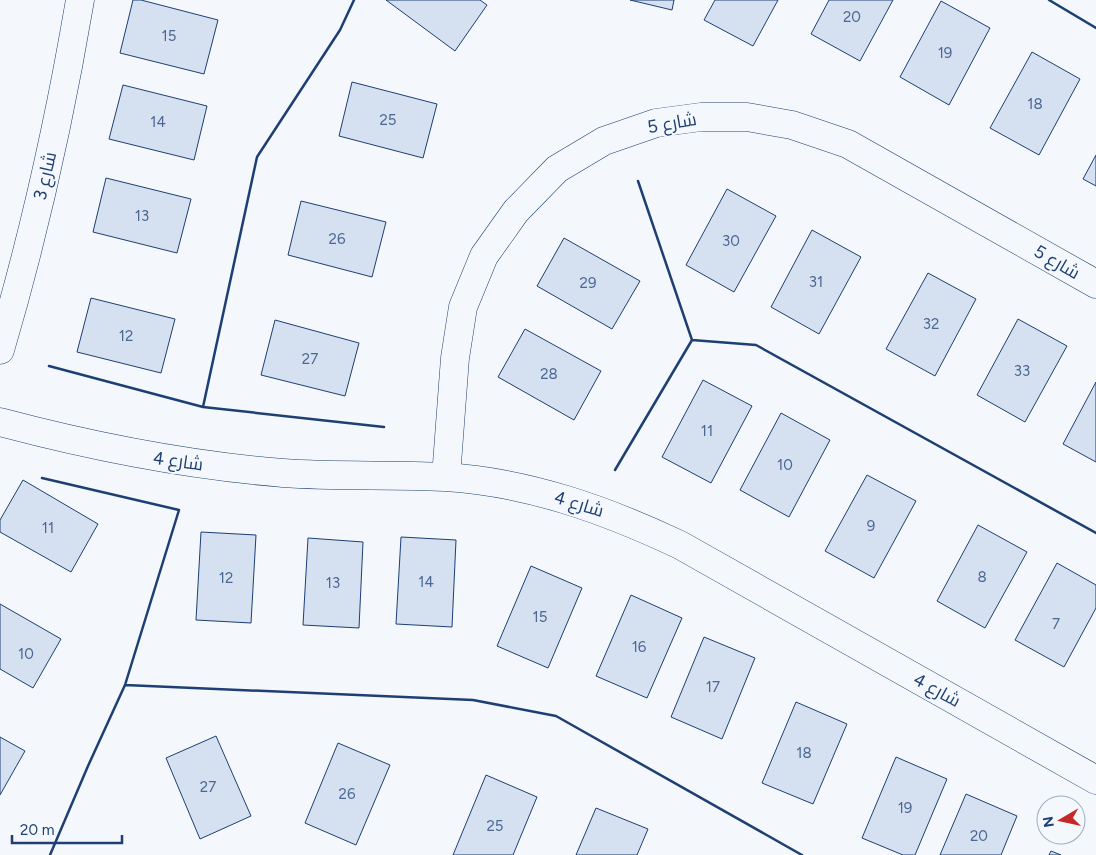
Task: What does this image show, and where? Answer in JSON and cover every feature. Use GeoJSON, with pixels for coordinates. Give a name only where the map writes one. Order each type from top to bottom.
{"type":"FeatureCollection","features":[{"type":"Feature","properties":{"kind":"street","name":"شارع 3"},"geometry":{"type":"LineString","coordinates":[[0,350],[17,291],[47,169],[80,0]]}},
{"type":"Feature","properties":{"kind":"street","name":"شارع 5"},"geometry":{"type":"LineString","coordinates":[[446,477],[455,358],[460,324],[463,308],[484,256],[516,211],[557,169],[604,141],[656,123],[701,117],[747,117],[792,125],[848,144],[1096,284]]}},
{"type":"Feature","properties":{"kind":"street","name":"شارع 4"},"geometry":{"type":"LineString","coordinates":[[0,422],[84,444],[150,457],[218,467],[352,476],[446,477],[507,484],[566,499],[632,522],[680,545],[1096,780]]}},
{"type":"Feature","properties":{"kind":"building"},"geometry":{"type":"Polygon","coordinates":[[[133,0],[141,0],[218,20],[204,74],[120,53],[133,0]]]}},
{"type":"Feature","properties":{"kind":"building"},"geometry":{"type":"Polygon","coordinates":[[[386,0],[480,0],[487,5],[455,51],[386,0]]]}},
{"type":"Feature","properties":{"kind":"building"},"geometry":{"type":"Polygon","coordinates":[[[630,0],[674,0],[672,10],[630,0]]]}},
{"type":"Feature","properties":{"kind":"building"},"geometry":{"type":"Polygon","coordinates":[[[715,0],[778,0],[753,46],[704,20],[715,0]]]}},
{"type":"Feature","properties":{"kind":"building"},"geometry":{"type":"Polygon","coordinates":[[[829,0],[893,0],[860,61],[811,34],[829,0]]]}},
{"type":"Feature","properties":{"kind":"building"},"geometry":{"type":"Polygon","coordinates":[[[941,1],[990,28],[949,105],[900,77],[941,1]]]}},
{"type":"Feature","properties":{"kind":"building"},"geometry":{"type":"Polygon","coordinates":[[[1032,52],[1080,79],[1039,155],[990,128],[1032,52]]]}},
{"type":"Feature","properties":{"kind":"building"},"geometry":{"type":"Polygon","coordinates":[[[352,82],[437,104],[423,158],[339,136],[352,82]]]}},
{"type":"Feature","properties":{"kind":"building"},"geometry":{"type":"Polygon","coordinates":[[[123,85],[207,106],[194,160],[109,139],[123,85]]]}},
{"type":"Feature","properties":{"kind":"building"},"geometry":{"type":"Polygon","coordinates":[[[1096,155],[1096,186],[1083,179],[1096,155]]]}},
{"type":"Feature","properties":{"kind":"building"},"geometry":{"type":"Polygon","coordinates":[[[106,178],[191,199],[177,253],[93,232],[106,178]]]}},
{"type":"Feature","properties":{"kind":"building"},"geometry":{"type":"Polygon","coordinates":[[[727,189],[776,216],[734,292],[686,265],[727,189]]]}},
{"type":"Feature","properties":{"kind":"building"},"geometry":{"type":"Polygon","coordinates":[[[301,201],[386,222],[372,277],[288,255],[301,201]]]}},
{"type":"Feature","properties":{"kind":"building"},"geometry":{"type":"Polygon","coordinates":[[[812,230],[861,257],[819,334],[771,307],[812,230]]]}},
{"type":"Feature","properties":{"kind":"building"},"geometry":{"type":"Polygon","coordinates":[[[564,238],[640,281],[612,329],[537,286],[564,238]]]}},
{"type":"Feature","properties":{"kind":"building"},"geometry":{"type":"Polygon","coordinates":[[[928,273],[976,299],[935,376],[886,349],[928,273]]]}},
{"type":"Feature","properties":{"kind":"building"},"geometry":{"type":"Polygon","coordinates":[[[91,298],[175,319],[161,373],[77,352],[91,298]]]}},
{"type":"Feature","properties":{"kind":"building"},"geometry":{"type":"Polygon","coordinates":[[[1018,319],[1067,346],[1025,422],[977,395],[1018,319]]]}},
{"type":"Feature","properties":{"kind":"building"},"geometry":{"type":"Polygon","coordinates":[[[275,320],[359,343],[345,396],[261,375],[275,320]]]}},
{"type":"Feature","properties":{"kind":"building"},"geometry":{"type":"Polygon","coordinates":[[[525,329],[601,371],[574,420],[498,377],[525,329]]]}},
{"type":"Feature","properties":{"kind":"building"},"geometry":{"type":"Polygon","coordinates":[[[703,380],[752,406],[711,483],[662,457],[703,380]]]}},
{"type":"Feature","properties":{"kind":"building"},"geometry":{"type":"Polygon","coordinates":[[[1096,382],[1096,462],[1063,444],[1096,382]]]}},
{"type":"Feature","properties":{"kind":"building"},"geometry":{"type":"Polygon","coordinates":[[[781,413],[830,440],[789,517],[740,490],[781,413]]]}},
{"type":"Feature","properties":{"kind":"building"},"geometry":{"type":"Polygon","coordinates":[[[867,475],[916,501],[874,578],[825,551],[867,475]]]}},
{"type":"Feature","properties":{"kind":"building"},"geometry":{"type":"Polygon","coordinates":[[[23,480],[98,524],[71,572],[0,532],[0,520],[23,480]]]}},
{"type":"Feature","properties":{"kind":"building"},"geometry":{"type":"Polygon","coordinates":[[[978,525],[1027,552],[985,628],[937,601],[978,525]]]}},
{"type":"Feature","properties":{"kind":"building"},"geometry":{"type":"Polygon","coordinates":[[[201,532],[256,535],[251,623],[196,620],[201,532]]]}},
{"type":"Feature","properties":{"kind":"building"},"geometry":{"type":"Polygon","coordinates":[[[401,537],[456,540],[452,627],[396,624],[401,537]]]}},
{"type":"Feature","properties":{"kind":"building"},"geometry":{"type":"Polygon","coordinates":[[[308,538],[363,542],[359,628],[303,625],[308,538]]]}},
{"type":"Feature","properties":{"kind":"building"},"geometry":{"type":"Polygon","coordinates":[[[1057,563],[1096,585],[1096,608],[1064,667],[1015,640],[1057,563]]]}},
{"type":"Feature","properties":{"kind":"building"},"geometry":{"type":"Polygon","coordinates":[[[531,566],[582,588],[548,668],[497,646],[531,566]]]}},
{"type":"Feature","properties":{"kind":"building"},"geometry":{"type":"Polygon","coordinates":[[[631,595],[682,618],[647,698],[596,676],[631,595]]]}},
{"type":"Feature","properties":{"kind":"building"},"geometry":{"type":"Polygon","coordinates":[[[0,604],[61,639],[33,688],[0,669],[0,604]]]}},
{"type":"Feature","properties":{"kind":"building"},"geometry":{"type":"Polygon","coordinates":[[[704,637],[755,658],[722,739],[671,717],[704,637]]]}},
{"type":"Feature","properties":{"kind":"building"},"geometry":{"type":"Polygon","coordinates":[[[796,702],[847,724],[813,804],[762,783],[796,702]]]}},
{"type":"Feature","properties":{"kind":"building"},"geometry":{"type":"Polygon","coordinates":[[[216,736],[251,816],[200,839],[166,758],[216,736]]]}},
{"type":"Feature","properties":{"kind":"building"},"geometry":{"type":"Polygon","coordinates":[[[0,737],[25,751],[0,795],[0,737]]]}},
{"type":"Feature","properties":{"kind":"building"},"geometry":{"type":"Polygon","coordinates":[[[338,743],[390,765],[356,845],[305,823],[338,743]]]}},
{"type":"Feature","properties":{"kind":"building"},"geometry":{"type":"Polygon","coordinates":[[[896,757],[947,779],[915,855],[903,855],[862,838],[896,757]]]}},
{"type":"Feature","properties":{"kind":"building"},"geometry":{"type":"Polygon","coordinates":[[[486,775],[537,797],[513,855],[453,855],[486,775]]]}},
{"type":"Feature","properties":{"kind":"building"},"geometry":{"type":"Polygon","coordinates":[[[966,794],[1017,816],[1001,855],[940,855],[966,794]]]}},
{"type":"Feature","properties":{"kind":"building"},"geometry":{"type":"Polygon","coordinates":[[[596,808],[648,829],[637,855],[576,855],[596,808]]]}},
{"type":"Feature","properties":{"kind":"building"},"geometry":{"type":"Polygon","coordinates":[[[1051,851],[1061,855],[1049,855],[1051,851]]]}},
{"type":"Feature","properties":{"kind":"wall"},"geometry":{"type":"LineString","coordinates":[[203,407],[257,157],[340,30],[354,0]]}},
{"type":"Feature","properties":{"kind":"wall"},"geometry":{"type":"LineString","coordinates":[[1049,0],[1096,28]]}},
{"type":"Feature","properties":{"kind":"wall"},"geometry":{"type":"LineString","coordinates":[[638,181],[692,340],[756,345],[1096,533]]}},
{"type":"Feature","properties":{"kind":"wall"},"geometry":{"type":"LineString","coordinates":[[615,470],[692,340]]}},
{"type":"Feature","properties":{"kind":"wall"},"geometry":{"type":"LineString","coordinates":[[49,366],[203,407],[384,427]]}},
{"type":"Feature","properties":{"kind":"wall"},"geometry":{"type":"LineString","coordinates":[[42,478],[179,510],[125,685],[50,855]]}},
{"type":"Feature","properties":{"kind":"wall"},"geometry":{"type":"LineString","coordinates":[[125,685],[473,700],[556,716],[802,855]]}}]}
